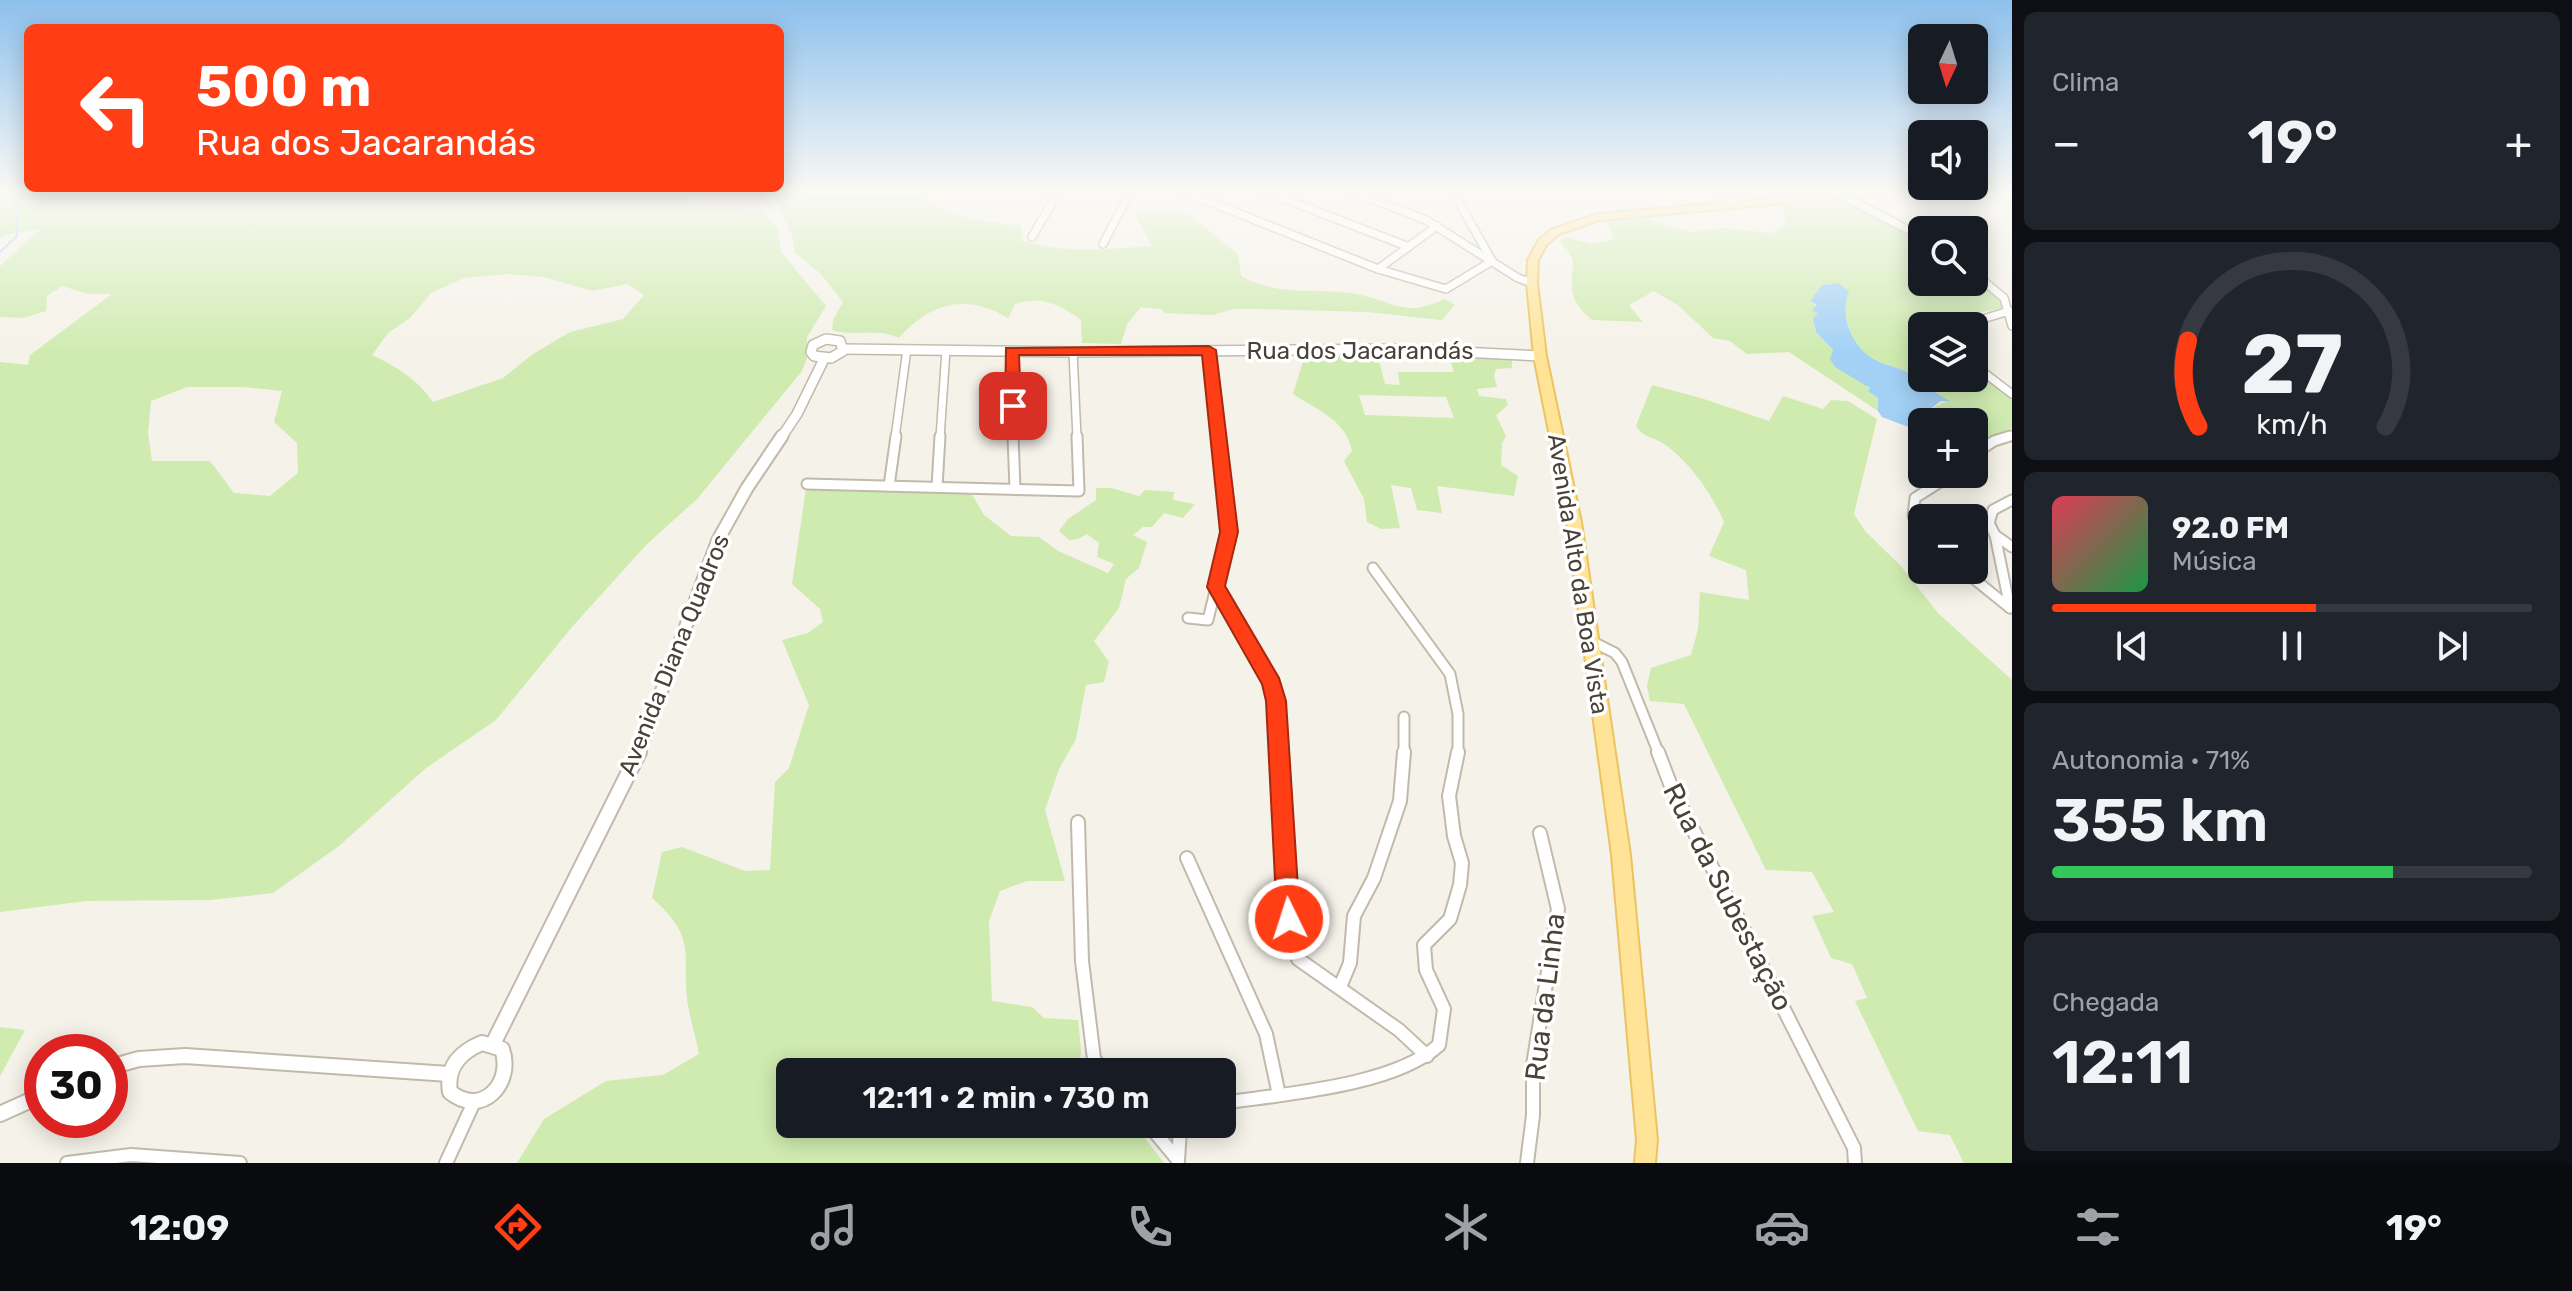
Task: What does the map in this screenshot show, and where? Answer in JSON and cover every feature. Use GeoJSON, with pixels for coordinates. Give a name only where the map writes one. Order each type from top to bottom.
{"type":"FeatureCollection","features":[{"type":"Feature","properties":{"kind":"main road","name":"Avenida Alto da Boa Vista"},"geometry":{"type":"LineString","coordinates":[[1541,246],[1533,260],[1532,283],[1540,356],[1574,522],[1621,855],[1647,1140],[1645,1163]]}},
{"type":"Feature","properties":{"kind":"street"},"geometry":{"type":"LineString","coordinates":[[1321,246],[1378,269],[1446,289],[1492,261]]}},
{"type":"Feature","properties":{"kind":"street"},"geometry":{"type":"LineString","coordinates":[[1469,246],[1532,283]]}},
{"type":"Feature","properties":{"kind":"street"},"geometry":{"type":"LineString","coordinates":[[1484,246],[1492,261]]}},
{"type":"Feature","properties":{"kind":"street"},"geometry":{"type":"LineString","coordinates":[[1378,269],[1409,247]]}},
{"type":"Feature","properties":{"kind":"street"},"geometry":{"type":"LineString","coordinates":[[1988,285],[2004,298],[2012,326]]}},
{"type":"Feature","properties":{"kind":"street"},"geometry":{"type":"LineString","coordinates":[[1988,317],[2009,311]]}},
{"type":"Feature","properties":{"kind":"street","name":"Avenida Diana Quadros"},"geometry":{"type":"LineString","coordinates":[[493,1044],[638,754],[718,540],[747,488],[797,414],[824,359],[811,352],[819,341],[837,340],[844,349]]}},
{"type":"Feature","properties":{"kind":"street"},"geometry":{"type":"LineString","coordinates":[[824,359],[837,356],[844,349]]}},
{"type":"Feature","properties":{"kind":"street","name":"Rua dos Jacarandás"},"geometry":{"type":"LineString","coordinates":[[844,349],[1073,352],[1417,349],[1540,356]]}},
{"type":"Feature","properties":{"kind":"street"},"geometry":{"type":"LineString","coordinates":[[889,486],[907,349]]}},
{"type":"Feature","properties":{"kind":"street"},"geometry":{"type":"LineString","coordinates":[[937,487],[946,350]]}},
{"type":"Feature","properties":{"kind":"street"},"geometry":{"type":"LineString","coordinates":[[1188,618],[1208,620],[1229,532],[1209,350]]}},
{"type":"Feature","properties":{"kind":"street"},"geometry":{"type":"LineString","coordinates":[[1011,351],[1015,489]]}},
{"type":"Feature","properties":{"kind":"street"},"geometry":{"type":"LineString","coordinates":[[807,484],[1079,491],[1073,352]]}},
{"type":"Feature","properties":{"kind":"street"},"geometry":{"type":"LineString","coordinates":[[1988,376],[2012,394]]}},
{"type":"Feature","properties":{"kind":"street"},"geometry":{"type":"LineString","coordinates":[[1988,444],[2012,435]]}},
{"type":"Feature","properties":{"kind":"street"},"geometry":{"type":"LineString","coordinates":[[1914,504],[1915,498],[1931,488]]}},
{"type":"Feature","properties":{"kind":"street"},"geometry":{"type":"LineString","coordinates":[[2011,609],[1995,535],[1989,523],[1993,510],[2012,500]]}},
{"type":"Feature","properties":{"kind":"street"},"geometry":{"type":"LineString","coordinates":[[1995,535],[2012,547]]}},
{"type":"Feature","properties":{"kind":"street"},"geometry":{"type":"LineString","coordinates":[[1236,1101],[1317,1090],[1377,1075],[1427,1056],[1439,1045],[1445,1011],[1425,969],[1424,945],[1450,919],[1460,885],[1462,863],[1454,836],[1449,796],[1458,762],[1458,714],[1450,674],[1373,568]]}},
{"type":"Feature","properties":{"kind":"street"},"geometry":{"type":"LineString","coordinates":[[1980,584],[2011,609]]}},
{"type":"Feature","properties":{"kind":"street"},"geometry":{"type":"LineString","coordinates":[[1216,587],[1250,641],[1274,692],[1289,919],[1298,959],[1399,1030],[1427,1056]]}},
{"type":"Feature","properties":{"kind":"street","name":"Rua da Subestação"},"geometry":{"type":"LineString","coordinates":[[1591,641],[1615,653],[1622,662],[1671,786],[1854,1148],[1855,1163]]}},
{"type":"Feature","properties":{"kind":"street"},"geometry":{"type":"LineString","coordinates":[[1340,987],[1350,963],[1354,916],[1374,878],[1400,801],[1406,731],[1404,717]]}},
{"type":"Feature","properties":{"kind":"street"},"geometry":{"type":"LineString","coordinates":[[1078,822],[1082,961],[1094,1058]]}},
{"type":"Feature","properties":{"kind":"street","name":"Rua da Linha"},"geometry":{"type":"LineString","coordinates":[[1527,1163],[1533,1115],[1533,1065],[1558,909],[1540,833]]}},
{"type":"Feature","properties":{"kind":"street"},"geometry":{"type":"LineString","coordinates":[[1187,858],[1266,1034],[1279,1095]]}},
{"type":"Feature","properties":{"kind":"street"},"geometry":{"type":"LineString","coordinates":[[493,1044],[505,1053],[507,1070],[493,1093],[474,1102],[453,1096],[448,1086],[449,1074],[464,1052],[475,1045],[493,1044]]}},
{"type":"Feature","properties":{"kind":"street"},"geometry":{"type":"LineString","coordinates":[[128,1062],[185,1056],[449,1074]]}},
{"type":"Feature","properties":{"kind":"street"},"geometry":{"type":"LineString","coordinates":[[446,1163],[474,1102]]}},
{"type":"Feature","properties":{"kind":"street"},"geometry":{"type":"LineString","coordinates":[[0,1114],[24,1103]]}},
{"type":"Feature","properties":{"kind":"street"},"geometry":{"type":"LineString","coordinates":[[1159,1138],[1178,1161]]}},
{"type":"Feature","properties":{"kind":"street"},"geometry":{"type":"LineString","coordinates":[[1178,1161],[1179,1138]]}},
{"type":"Feature","properties":{"kind":"street"},"geometry":{"type":"LineString","coordinates":[[67,1163],[83,1158],[116,1156],[240,1163]]}},
{"type":"Feature","properties":{"kind":"green space"},"geometry":{"type":"Polygon","coordinates":[[[21,246],[780,246],[781,252],[826,306],[807,337],[807,358],[802,371],[697,499],[646,545],[572,627],[496,720],[426,768],[339,846],[273,893],[210,900],[86,901],[0,912],[0,362],[28,365],[30,355],[112,294],[88,294],[62,286],[47,296],[46,311],[23,318],[0,317],[0,266],[21,246]],[[508,274],[464,278],[431,293],[410,318],[388,333],[372,355],[406,374],[433,402],[503,378],[533,354],[570,332],[623,319],[644,295],[627,284],[592,291],[544,277],[508,274]],[[187,387],[151,401],[148,433],[152,461],[210,461],[234,493],[270,496],[298,473],[297,443],[274,422],[282,391],[187,387]]]}},
{"type":"Feature","properties":{"kind":"green space"},"geometry":{"type":"Polygon","coordinates":[[[794,246],[1102,249],[1228,246],[1238,254],[1241,276],[1271,287],[1361,295],[1408,308],[1445,299],[1455,305],[1442,320],[1367,312],[1257,309],[1234,309],[1212,315],[1165,313],[1161,309],[1141,307],[1127,324],[1121,344],[1082,343],[1081,320],[1058,306],[1042,301],[1015,304],[1008,318],[993,310],[963,304],[936,310],[899,338],[882,333],[832,330],[833,320],[843,302],[820,273],[794,252],[794,246]]]}},
{"type":"Feature","properties":{"kind":"green space"},"geometry":{"type":"Polygon","coordinates":[[[1564,246],[1908,246],[1908,296],[1988,296],[1988,289],[2004,308],[1982,312],[1908,312],[1908,373],[1878,362],[1859,347],[1850,331],[1846,294],[1832,283],[1822,285],[1810,301],[1817,306],[1813,310],[1818,314],[1814,324],[1816,332],[1878,398],[1878,411],[1789,352],[1747,354],[1730,341],[1713,338],[1679,306],[1654,291],[1629,305],[1643,322],[1592,320],[1574,298],[1570,255],[1564,246]]]}},
{"type":"Feature","properties":{"kind":"green space"},"geometry":{"type":"Polygon","coordinates":[[[1337,354],[1371,355],[1379,361],[1385,384],[1400,385],[1398,372],[1454,372],[1448,354],[1512,360],[1512,368],[1496,369],[1497,387],[1477,389],[1479,396],[1506,399],[1508,405],[1496,415],[1506,436],[1502,443],[1501,465],[1518,476],[1514,496],[1437,486],[1442,513],[1417,510],[1411,488],[1391,485],[1400,528],[1381,529],[1367,522],[1364,499],[1344,461],[1352,451],[1344,431],[1329,417],[1293,394],[1304,358],[1334,359],[1337,354]],[[1359,395],[1365,415],[1454,418],[1446,397],[1359,395]]]}},
{"type":"Feature","properties":{"kind":"green space"},"geometry":{"type":"Polygon","coordinates":[[[1988,382],[2012,399],[2012,428],[1988,438],[1988,408],[1933,408],[1948,400],[1936,392],[1988,392],[1988,382]]]}},
{"type":"Feature","properties":{"kind":"green space"},"geometry":{"type":"Polygon","coordinates":[[[1652,385],[1769,421],[1783,396],[1823,409],[1831,400],[1848,401],[1877,419],[1854,514],[1865,531],[1908,575],[1908,584],[1915,584],[1939,614],[2012,680],[2012,1163],[1964,1163],[1950,1135],[1918,1131],[1855,1001],[1867,998],[1852,964],[1831,958],[1812,916],[1834,912],[1812,872],[1766,870],[1684,704],[1650,701],[1647,686],[1651,668],[1691,655],[1698,629],[1700,592],[1749,600],[1746,570],[1709,556],[1724,522],[1707,490],[1676,454],[1636,426],[1652,385]]]}},
{"type":"Feature","properties":{"kind":"green space"},"geometry":{"type":"Polygon","coordinates":[[[806,488],[971,493],[984,515],[1011,536],[1039,537],[1058,551],[1108,573],[1114,564],[1097,557],[1099,543],[1087,534],[1069,540],[1059,531],[1068,519],[1096,500],[1096,488],[1111,488],[1139,496],[1145,490],[1174,492],[1173,500],[1195,504],[1183,518],[1164,513],[1152,527],[1143,527],[1133,535],[1147,542],[1139,568],[1126,579],[1119,608],[1094,641],[1109,662],[1104,682],[1086,685],[1076,739],[1059,769],[1045,810],[1065,881],[1027,881],[1000,891],[989,921],[992,1001],[1032,1007],[1044,1018],[1078,1020],[1080,1058],[776,1058],[776,1138],[1145,1138],[1164,1163],[517,1163],[544,1119],[606,1081],[663,1075],[699,1054],[688,1005],[682,937],[667,913],[652,898],[662,852],[682,847],[745,871],[770,870],[775,782],[789,768],[809,705],[782,640],[808,633],[823,622],[820,609],[792,584],[806,488]]]}},
{"type":"Feature","properties":{"kind":"green space"},"geometry":{"type":"Polygon","coordinates":[[[0,1027],[25,1030],[0,1076],[0,1027]]]}},
{"type":"Feature","properties":{"kind":"water"},"geometry":{"type":"Polygon","coordinates":[[[1838,283],[1849,291],[1847,321],[1855,340],[1868,356],[1908,373],[1908,392],[1936,392],[1950,401],[1941,401],[1931,408],[1908,408],[1908,427],[1882,417],[1878,411],[1878,398],[1868,391],[1870,388],[1835,367],[1830,359],[1833,350],[1816,332],[1813,318],[1818,314],[1812,310],[1817,305],[1810,301],[1822,285],[1838,283]]]}},
{"type":"Feature","properties":{"kind":"waterway"},"geometry":{"type":"LineString","coordinates":[[0,252],[6,246]]}},
{"type":"Feature","properties":{"kind":"route"},"geometry":{"type":"LineString","coordinates":[[1013,406],[1011,351],[1209,350],[1229,532],[1216,587],[1250,641],[1272,684],[1276,701],[1289,919]]}}]}
